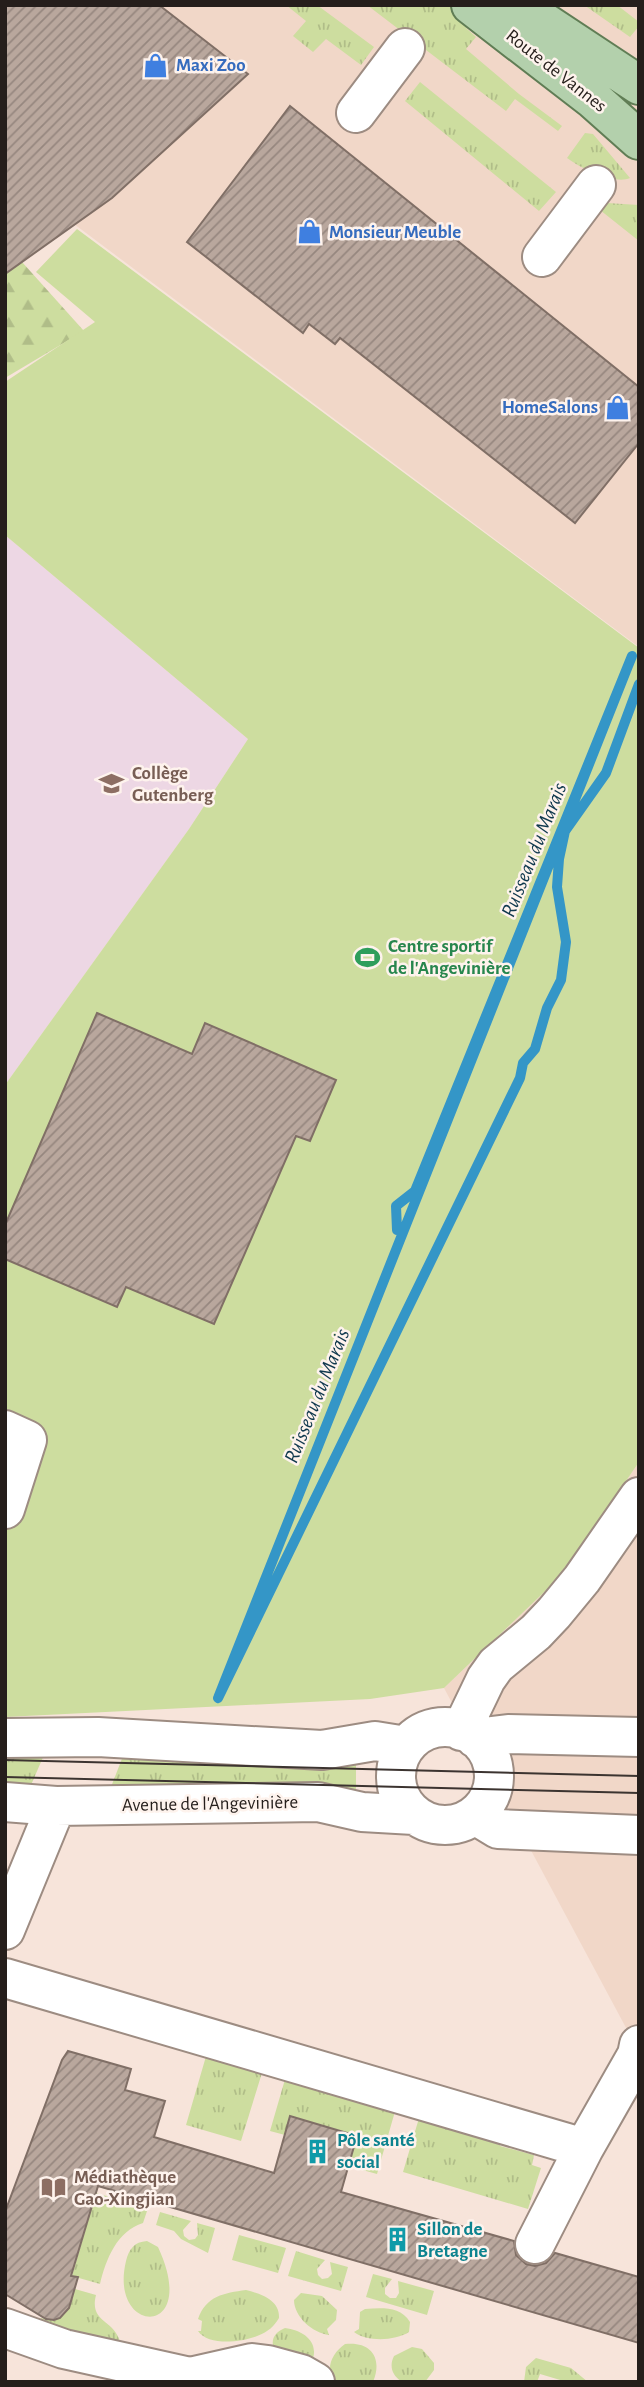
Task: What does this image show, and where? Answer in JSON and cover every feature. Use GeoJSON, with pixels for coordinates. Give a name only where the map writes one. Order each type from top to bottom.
{"type":"FeatureCollection","features":[{"type":"Feature","properties":{"kind":"main road","name":"Route de Vannes"},"geometry":{"type":"LineString","coordinates":[[471,5],[594,100],[639,140]]}},
{"type":"Feature","properties":{"kind":"main road","name":"Route de Vannes"},"geometry":{"type":"LineString","coordinates":[[518,5],[639,85]]}},
{"type":"Feature","properties":{"kind":"street"},"geometry":{"type":"LineString","coordinates":[[356,113],[405,48]]}},
{"type":"Feature","properties":{"kind":"street"},"geometry":{"type":"LineString","coordinates":[[542,257],[596,185]]}},
{"type":"Feature","properties":{"kind":"street"},"geometry":{"type":"LineString","coordinates":[[5,1430],[27,1440],[5,1509]]}},
{"type":"Feature","properties":{"kind":"street"},"geometry":{"type":"LineString","coordinates":[[468,1734],[486,1679],[496,1665],[536,1632],[554,1613],[582,1579],[639,1497]]}},
{"type":"Feature","properties":{"kind":"street"},"geometry":{"type":"LineString","coordinates":[[468,1734],[487,1752],[494,1773],[490,1796],[475,1815],[467,1820],[447,1825],[426,1821],[414,1815],[402,1801],[396,1787],[396,1770],[405,1746],[419,1734],[431,1729],[443,1728],[468,1734],[639,1737]]}},
{"type":"Feature","properties":{"kind":"street"},"geometry":{"type":"LineString","coordinates":[[5,1738],[98,1737],[322,1750],[375,1741],[405,1746]]}},
{"type":"Feature","properties":{"kind":"street","name":"Avenue de l'Angevinière"},"geometry":{"type":"LineString","coordinates":[[5,1802],[56,1806],[318,1802],[362,1812],[414,1815]]}},
{"type":"Feature","properties":{"kind":"street"},"geometry":{"type":"LineString","coordinates":[[5,1930],[56,1806]]}},
{"type":"Feature","properties":{"kind":"street"},"geometry":{"type":"LineString","coordinates":[[475,1815],[498,1829],[639,1835]]}},
{"type":"Feature","properties":{"kind":"street"},"geometry":{"type":"LineString","coordinates":[[5,1978],[584,2148]]}},
{"type":"Feature","properties":{"kind":"street"},"geometry":{"type":"LineString","coordinates":[[534,2244],[637,2055],[639,2045]]}},
{"type":"Feature","properties":{"kind":"street"},"geometry":{"type":"LineString","coordinates":[[5,2328],[64,2349],[190,2377],[252,2363],[301,2374],[315,2382]]}},
{"type":"Feature","properties":{"kind":"shaded area"},"geometry":{"type":"Polygon","coordinates":[[[5,5],[639,5],[639,647],[74,224],[5,272],[5,5]]]}},
{"type":"Feature","properties":{"kind":"shaded area","name":"Collège Gutenberg"},"geometry":{"type":"Polygon","coordinates":[[[5,535],[248,739],[189,829],[5,1085],[5,535]]]}},
{"type":"Feature","properties":{"kind":"shaded area"},"geometry":{"type":"Polygon","coordinates":[[[639,1462],[639,2052],[444,1688],[561,1576],[639,1462]]]}},
{"type":"Feature","properties":{"kind":"green space"},"geometry":{"type":"Polygon","coordinates":[[[286,5],[317,5],[374,47],[361,65],[326,39],[313,52],[293,36],[306,21],[286,5]]]}},
{"type":"Feature","properties":{"kind":"green space"},"geometry":{"type":"Polygon","coordinates":[[[367,5],[450,5],[471,23],[466,28],[476,37],[466,49],[562,126],[558,131],[515,99],[506,111],[367,5]]]}},
{"type":"Feature","properties":{"kind":"green space"},"geometry":{"type":"Polygon","coordinates":[[[584,5],[617,5],[639,22],[639,26],[630,37],[584,5]]]}},
{"type":"Feature","properties":{"kind":"green space"},"geometry":{"type":"Polygon","coordinates":[[[420,82],[556,192],[539,211],[405,101],[420,82]]]}},
{"type":"Feature","properties":{"kind":"green space"},"geometry":{"type":"Polygon","coordinates":[[[585,133],[593,134],[630,178],[624,180],[607,177],[589,171],[567,158],[585,133]]]}},
{"type":"Feature","properties":{"kind":"green space"},"geometry":{"type":"Polygon","coordinates":[[[607,203],[639,205],[639,241],[600,210],[607,203]]]}},
{"type":"Feature","properties":{"kind":"green space","name":"Centre sportif de l'Angevinière"},"geometry":{"type":"Polygon","coordinates":[[[77,229],[639,648],[639,1462],[561,1576],[444,1688],[370,1699],[5,1717],[5,1085],[189,829],[248,739],[5,535],[5,382],[95,322],[36,272],[77,229]]]}},
{"type":"Feature","properties":{"kind":"green space"},"geometry":{"type":"Polygon","coordinates":[[[22,262],[84,331],[5,378],[5,272],[22,262]]]}},
{"type":"Feature","properties":{"kind":"green space"},"geometry":{"type":"Polygon","coordinates":[[[5,1753],[44,1755],[31,1785],[5,1784],[5,1753]]]}},
{"type":"Feature","properties":{"kind":"green space"},"geometry":{"type":"Polygon","coordinates":[[[123,1756],[356,1762],[356,1793],[111,1787],[123,1756]]]}},
{"type":"Feature","properties":{"kind":"green space"},"geometry":{"type":"Polygon","coordinates":[[[209,2046],[265,2063],[241,2141],[186,2125],[209,2046]]]}},
{"type":"Feature","properties":{"kind":"green space"},"geometry":{"type":"Polygon","coordinates":[[[288,2069],[398,2101],[377,2174],[348,2166],[357,2135],[291,2117],[285,2135],[270,2131],[288,2069]]]}},
{"type":"Feature","properties":{"kind":"green space"},"geometry":{"type":"Polygon","coordinates":[[[422,2108],[504,2132],[500,2146],[534,2155],[532,2165],[541,2168],[528,2209],[403,2172],[422,2108]]]}},
{"type":"Feature","properties":{"kind":"green space"},"geometry":{"type":"Polygon","coordinates":[[[96,2193],[148,2208],[143,2223],[126,2232],[114,2247],[100,2284],[72,2276],[96,2193]]]}},
{"type":"Feature","properties":{"kind":"green space"},"geometry":{"type":"Polygon","coordinates":[[[160,2212],[191,2221],[183,2230],[184,2236],[189,2240],[198,2235],[197,2223],[215,2228],[208,2253],[181,2239],[174,2231],[156,2225],[160,2212]]]}},
{"type":"Feature","properties":{"kind":"green space"},"geometry":{"type":"Polygon","coordinates":[[[239,2235],[286,2248],[278,2273],[232,2260],[239,2235]]]}},
{"type":"Feature","properties":{"kind":"green space"},"geometry":{"type":"Polygon","coordinates":[[[147,2241],[158,2247],[168,2277],[169,2299],[162,2312],[151,2317],[140,2314],[129,2303],[124,2286],[129,2253],[135,2245],[147,2241]]]}},
{"type":"Feature","properties":{"kind":"green space"},"geometry":{"type":"Polygon","coordinates":[[[296,2251],[325,2260],[317,2269],[322,2279],[332,2274],[330,2262],[348,2267],[341,2291],[288,2276],[296,2251]]]}},
{"type":"Feature","properties":{"kind":"green space"},"geometry":{"type":"Polygon","coordinates":[[[373,2274],[392,2279],[385,2288],[385,2294],[390,2298],[396,2298],[399,2293],[398,2281],[434,2291],[427,2315],[366,2297],[373,2274]]]}},
{"type":"Feature","properties":{"kind":"green space"},"geometry":{"type":"Polygon","coordinates":[[[75,2289],[96,2295],[96,2311],[113,2329],[120,2342],[34,2330],[41,2318],[54,2321],[63,2316],[71,2304],[75,2289]]]}},
{"type":"Feature","properties":{"kind":"green space"},"geometry":{"type":"Polygon","coordinates":[[[246,2290],[273,2302],[279,2318],[271,2328],[260,2335],[231,2342],[211,2340],[198,2331],[201,2331],[202,2321],[198,2319],[206,2305],[223,2294],[246,2290]]]}},
{"type":"Feature","properties":{"kind":"green space"},"geometry":{"type":"Polygon","coordinates":[[[301,2293],[322,2296],[337,2310],[336,2320],[327,2329],[329,2335],[311,2328],[297,2312],[294,2300],[301,2293]]]}},
{"type":"Feature","properties":{"kind":"green space"},"geometry":{"type":"Polygon","coordinates":[[[365,2309],[390,2309],[401,2313],[410,2322],[409,2332],[381,2339],[354,2332],[359,2329],[360,2312],[365,2309]]]}},
{"type":"Feature","properties":{"kind":"green space"},"geometry":{"type":"Polygon","coordinates":[[[285,2328],[298,2331],[308,2338],[314,2348],[312,2361],[274,2349],[275,2336],[285,2328]]]}},
{"type":"Feature","properties":{"kind":"green space"},"geometry":{"type":"Polygon","coordinates":[[[345,2344],[362,2345],[372,2353],[376,2366],[373,2382],[334,2382],[330,2371],[331,2361],[345,2344]]]}},
{"type":"Feature","properties":{"kind":"green space"},"geometry":{"type":"Polygon","coordinates":[[[412,2347],[422,2349],[434,2363],[434,2370],[425,2382],[401,2381],[392,2370],[394,2356],[412,2347]]]}},
{"type":"Feature","properties":{"kind":"green space"},"geometry":{"type":"Polygon","coordinates":[[[536,2358],[571,2368],[588,2382],[567,2382],[540,2374],[537,2382],[524,2382],[526,2367],[536,2358]]]}},
{"type":"Feature","properties":{"kind":"building"},"geometry":{"type":"Polygon","coordinates":[[[5,5],[159,5],[248,74],[112,198],[5,274],[5,5]]]}},
{"type":"Feature","properties":{"kind":"building"},"geometry":{"type":"Polygon","coordinates":[[[290,106],[639,387],[639,443],[575,523],[340,338],[335,344],[309,324],[303,333],[187,242],[290,106]]]}},
{"type":"Feature","properties":{"kind":"building"},"geometry":{"type":"Polygon","coordinates":[[[97,1013],[192,1054],[205,1023],[336,1080],[310,1141],[296,1136],[214,1324],[126,1287],[117,1307],[5,1259],[5,1225],[97,1013]]]}},
{"type":"Feature","properties":{"kind":"building"},"geometry":{"type":"Polygon","coordinates":[[[68,2051],[131,2069],[125,2090],[165,2101],[154,2137],[274,2173],[290,2116],[357,2136],[341,2192],[514,2241],[516,2255],[526,2264],[535,2266],[546,2263],[555,2253],[639,2277],[639,2343],[98,2186],[71,2276],[78,2277],[69,2308],[60,2318],[46,2319],[5,2294],[5,2212],[62,2060],[68,2051]]]}},
{"type":"Feature","properties":{"kind":"waterway","name":"Ruisseau du Marais"},"geometry":{"type":"LineString","coordinates":[[397,1230],[396,1206],[415,1191],[632,656],[218,1698],[520,1078],[523,1063],[535,1049],[547,1008],[561,980],[566,942],[557,887],[565,831],[606,773],[639,684]]}},
{"type":"Feature","properties":{"kind":"tram line"},"geometry":{"type":"LineString","coordinates":[[5,1760],[639,1776]]}},
{"type":"Feature","properties":{"kind":"tram line"},"geometry":{"type":"LineString","coordinates":[[5,1777],[639,1793]]}},
{"type":"Feature","properties":{"kind":"place","name":"Maxi Zoo"},"geometry":{"type":"Point","coordinates":[156,65]}},
{"type":"Feature","properties":{"kind":"place","name":"Monsieur Meuble"},"geometry":{"type":"Point","coordinates":[309,232]}},
{"type":"Feature","properties":{"kind":"place","name":"HomeSalons"},"geometry":{"type":"Point","coordinates":[618,407]}},
{"type":"Feature","properties":{"kind":"place","name":"Collège Gutenberg"},"geometry":{"type":"Point","coordinates":[112,784]}},
{"type":"Feature","properties":{"kind":"place","name":"Centre sportif de l'Angevinière"},"geometry":{"type":"Point","coordinates":[368,957]}},
{"type":"Feature","properties":{"kind":"place","name":"Pôle santé social"},"geometry":{"type":"Point","coordinates":[317,2151]}},
{"type":"Feature","properties":{"kind":"place","name":"Médiathèque Gao-Xingjian"},"geometry":{"type":"Point","coordinates":[54,2188]}},
{"type":"Feature","properties":{"kind":"place","name":"Sillon de Bretagne"},"geometry":{"type":"Point","coordinates":[397,2240]}}]}
